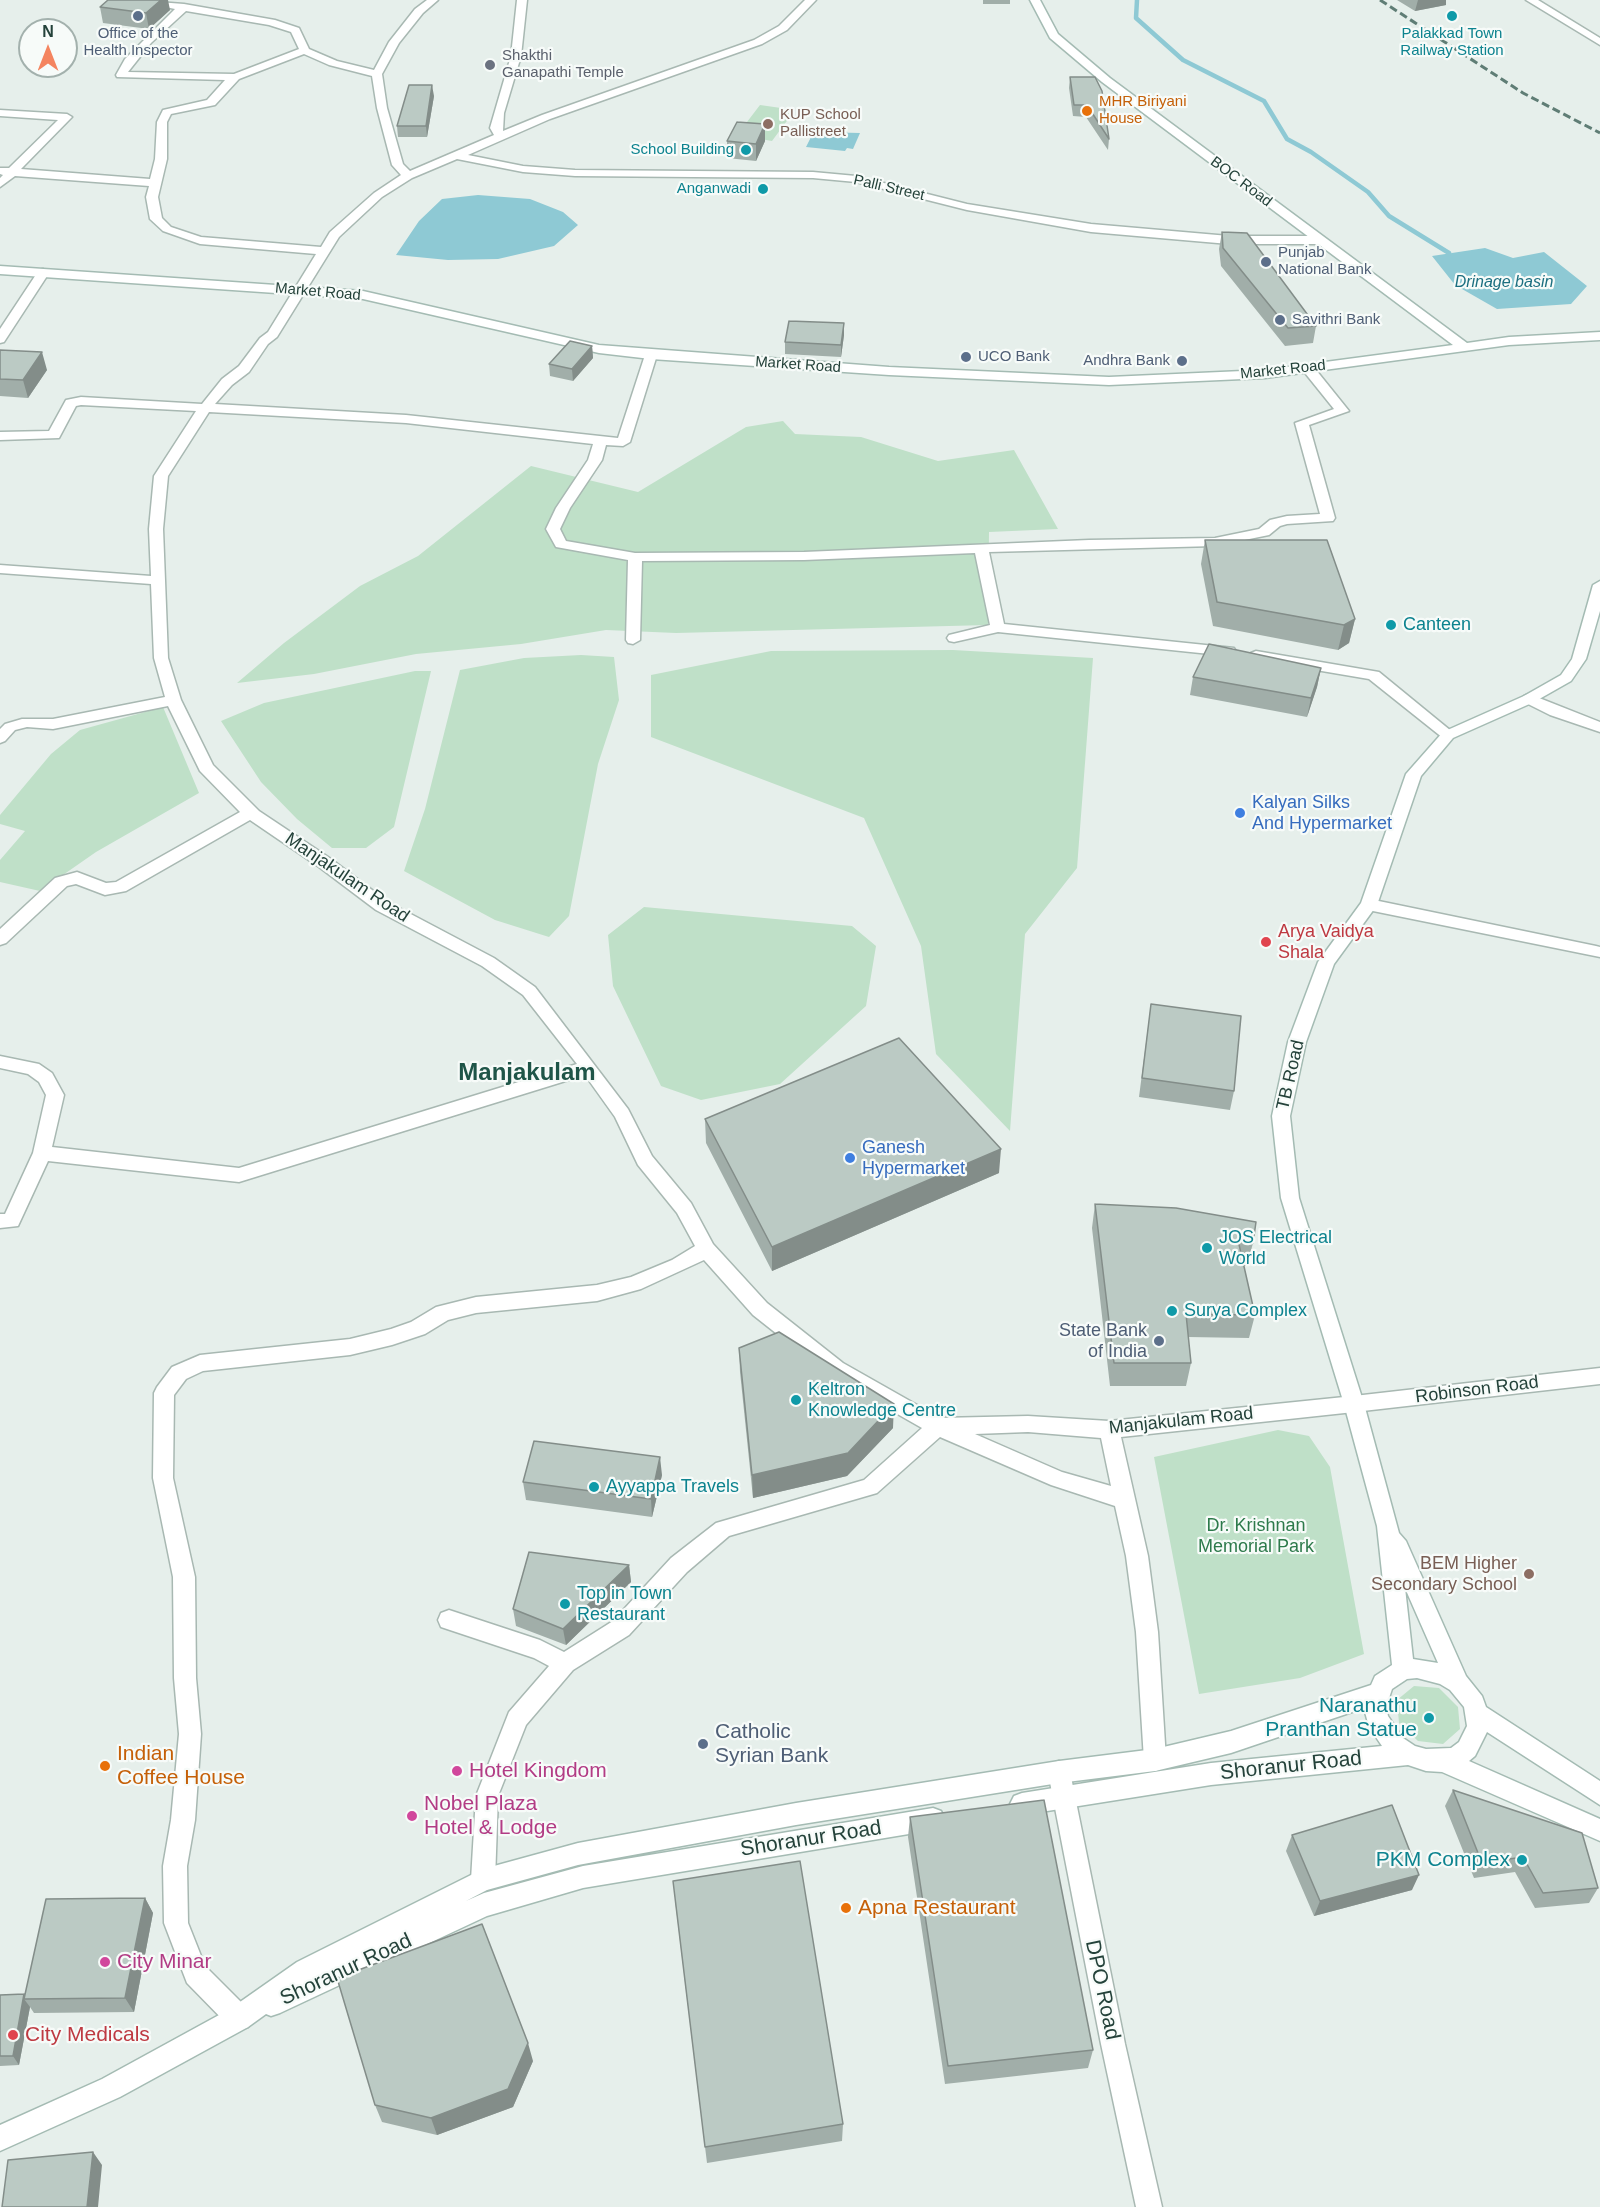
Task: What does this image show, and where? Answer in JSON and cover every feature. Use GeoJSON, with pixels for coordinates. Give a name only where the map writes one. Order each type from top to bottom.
{"type":"FeatureCollection","features":[{"type":"Feature","properties":{"kind":"street"},"geometry":{"type":"LineString","coordinates":[[137,0],[271,22],[295,30],[304,51]]}},
{"type":"Feature","properties":{"kind":"street"},"geometry":{"type":"LineString","coordinates":[[408,176],[398,165],[395,157],[382,108],[377,74],[394,42],[419,11],[433,0]]}},
{"type":"Feature","properties":{"kind":"street"},"geometry":{"type":"LineString","coordinates":[[501,137],[496,128],[501,101],[516,56],[522,0]]}},
{"type":"Feature","properties":{"kind":"street","name":"Manjakulam Road"},"geometry":{"type":"LineString","coordinates":[[811,0],[783,28],[758,42],[625,87],[408,176],[378,195],[334,235],[273,334],[264,340],[244,369],[227,382],[204,410],[161,476],[156,529],[160,658],[173,700],[206,767],[250,813],[382,906],[488,962],[529,991],[589,1066],[622,1114],[645,1160],[684,1208],[706,1249],[760,1309],[836,1369],[937,1426],[1058,1479],[1126,1500]]}},
{"type":"Feature","properties":{"kind":"street","name":"BOC Road"},"geometry":{"type":"LineString","coordinates":[[1035,0],[1054,36],[1098,73],[1464,347]]}},
{"type":"Feature","properties":{"kind":"street"},"geometry":{"type":"LineString","coordinates":[[1531,0],[1600,42]]}},
{"type":"Feature","properties":{"kind":"street"},"geometry":{"type":"LineString","coordinates":[[184,7],[147,41],[129,61],[122,75],[235,77]]}},
{"type":"Feature","properties":{"kind":"street"},"geometry":{"type":"LineString","coordinates":[[324,251],[200,240],[167,229],[156,219],[152,197],[160,159],[162,122],[167,112],[211,103],[223,87],[235,77],[269,62],[304,51],[333,63],[377,74]]}},
{"type":"Feature","properties":{"kind":"street"},"geometry":{"type":"LineString","coordinates":[[0,113],[67,117],[59,128],[6,171],[0,184]]}},
{"type":"Feature","properties":{"kind":"street","name":"Palli Street"},"geometry":{"type":"LineString","coordinates":[[458,156],[523,169],[575,172],[813,175],[856,179],[967,207],[1091,228],[1229,240],[1319,240]]}},
{"type":"Feature","properties":{"kind":"street"},"geometry":{"type":"LineString","coordinates":[[6,171],[155,183]]}},
{"type":"Feature","properties":{"kind":"street","name":"Market Road"},"geometry":{"type":"LineString","coordinates":[[0,270],[363,295],[599,349],[889,371],[1109,381],[1265,374],[1464,347],[1600,336]]}},
{"type":"Feature","properties":{"kind":"street"},"geometry":{"type":"LineString","coordinates":[[0,339],[43,273]]}},
{"type":"Feature","properties":{"kind":"street"},"geometry":{"type":"LineString","coordinates":[[0,436],[54,435],[70,403],[75,401],[204,410],[406,419],[623,442],[651,354]]}},
{"type":"Feature","properties":{"kind":"street"},"geometry":{"type":"LineString","coordinates":[[602,441],[597,449],[596,460],[563,508],[553,529],[561,544],[635,557],[804,556],[981,548],[1215,542],[1264,532],[1275,523],[1287,520],[1328,518],[1302,423],[1342,411],[1306,368]]}},
{"type":"Feature","properties":{"kind":"street"},"geometry":{"type":"LineString","coordinates":[[981,548],[998,628]]}},
{"type":"Feature","properties":{"kind":"street"},"geometry":{"type":"LineString","coordinates":[[633,640],[635,557]]}},
{"type":"Feature","properties":{"kind":"street"},"geometry":{"type":"LineString","coordinates":[[0,569],[98,578],[156,580]]}},
{"type":"Feature","properties":{"kind":"street","name":"TB Road"},"geometry":{"type":"LineString","coordinates":[[1403,1670],[1388,1526],[1354,1404],[1290,1198],[1281,1116],[1297,1042],[1326,962],[1369,905],[1414,774],[1448,735],[1529,699],[1566,678],[1575,668],[1600,585]]}},
{"type":"Feature","properties":{"kind":"street"},"geometry":{"type":"LineString","coordinates":[[954,638],[998,628],[1196,646],[1374,675],[1448,735]]}},
{"type":"Feature","properties":{"kind":"street"},"geometry":{"type":"LineString","coordinates":[[1529,699],[1555,712],[1600,727]]}},
{"type":"Feature","properties":{"kind":"street"},"geometry":{"type":"LineString","coordinates":[[0,738],[10,726],[27,722],[52,724],[173,700]]}},
{"type":"Feature","properties":{"kind":"street"},"geometry":{"type":"LineString","coordinates":[[0,939],[61,882],[76,878],[105,889],[120,887],[250,813]]}},
{"type":"Feature","properties":{"kind":"street"},"geometry":{"type":"LineString","coordinates":[[1369,905],[1596,952]]}},
{"type":"Feature","properties":{"kind":"street"},"geometry":{"type":"LineString","coordinates":[[0,1062],[33,1069],[46,1078],[55,1095],[42,1154],[11,1221],[0,1221]]}},
{"type":"Feature","properties":{"kind":"street"},"geometry":{"type":"LineString","coordinates":[[42,1154],[239,1175],[589,1066]]}},
{"type":"Feature","properties":{"kind":"street"},"geometry":{"type":"LineString","coordinates":[[239,2018],[196,1974],[176,1923],[175,1866],[183,1820],[190,1734],[185,1678],[184,1577],[163,1478],[164,1393],[179,1372],[200,1363],[350,1347],[392,1337],[418,1328],[443,1313],[476,1305],[597,1293],[634,1284],[679,1265],[706,1249]]}},
{"type":"Feature","properties":{"kind":"street","name":"Robinson Road"},"geometry":{"type":"LineString","coordinates":[[1354,1404],[1600,1376]]}},
{"type":"Feature","properties":{"kind":"street","name":"Manjakulam Road"},"geometry":{"type":"LineString","coordinates":[[937,1426],[1028,1424],[1109,1430],[1354,1404]]}},
{"type":"Feature","properties":{"kind":"street"},"geometry":{"type":"LineString","coordinates":[[483,1880],[487,1796],[518,1719],[565,1663],[621,1628],[679,1565],[723,1529],[870,1487],[937,1426]]}},
{"type":"Feature","properties":{"kind":"street"},"geometry":{"type":"LineString","coordinates":[[1109,1430],[1126,1500],[1147,1632],[1155,1760]]}},
{"type":"Feature","properties":{"kind":"street"},"geometry":{"type":"LineString","coordinates":[[1388,1526],[1458,1683]]}},
{"type":"Feature","properties":{"kind":"street"},"geometry":{"type":"LineString","coordinates":[[449,1620],[540,1650],[565,1663]]}},
{"type":"Feature","properties":{"kind":"street"},"geometry":{"type":"LineString","coordinates":[[1403,1670],[1417,1668],[1431,1670],[1458,1683],[1467,1692],[1478,1714],[1478,1727],[1467,1749],[1443,1761]]}},
{"type":"Feature","properties":{"kind":"street","name":"Shoranur Road"},"geometry":{"type":"LineString","coordinates":[[1403,1670],[1383,1683],[1377,1693],[1375,1707],[1377,1720],[1395,1745],[1408,1754],[1426,1760],[1443,1761],[1600,1830]]}},
{"type":"Feature","properties":{"kind":"street","name":"Shoranur Road"},"geometry":{"type":"LineString","coordinates":[[239,2018],[306,1971],[483,1880],[578,1854],[796,1814],[1059,1772],[1155,1760],[1231,1742],[1377,1693]]}},
{"type":"Feature","properties":{"kind":"street"},"geometry":{"type":"LineString","coordinates":[[1478,1714],[1600,1794]]}},
{"type":"Feature","properties":{"kind":"street","name":"Shoranur Road"},"geometry":{"type":"LineString","coordinates":[[1005,1807],[1211,1774],[1408,1754]]}},
{"type":"Feature","properties":{"kind":"street","name":"DPO Road"},"geometry":{"type":"LineString","coordinates":[[1059,1772],[1113,2044],[1149,2207]]}},
{"type":"Feature","properties":{"kind":"street","name":"Shoranur Road"},"geometry":{"type":"LineString","coordinates":[[0,2138],[111,2088],[239,2018],[311,1988],[484,1905],[583,1877],[958,1815]]}},
{"type":"Feature","properties":{"kind":"green space"},"geometry":{"type":"Polygon","coordinates":[[[760,105],[795,110],[772,141],[737,135],[760,105]]]}},
{"type":"Feature","properties":{"kind":"green space"},"geometry":{"type":"Polygon","coordinates":[[[783,421],[795,434],[861,437],[938,461],[1014,450],[1058,529],[989,532],[988,625],[676,633],[606,630],[521,644],[416,654],[314,674],[237,683],[284,643],[360,586],[418,556],[531,466],[638,492],[746,427],[783,421]]]}},
{"type":"Feature","properties":{"kind":"green space"},"geometry":{"type":"Polygon","coordinates":[[[953,650],[1093,658],[1077,868],[1025,934],[1010,1131],[936,1054],[921,946],[864,818],[651,737],[651,675],[771,651],[953,650]]]}},
{"type":"Feature","properties":{"kind":"green space"},"geometry":{"type":"Polygon","coordinates":[[[581,655],[614,657],[619,700],[598,764],[569,916],[549,937],[495,920],[404,871],[425,809],[460,670],[524,658],[581,655]]]}},
{"type":"Feature","properties":{"kind":"green space"},"geometry":{"type":"Polygon","coordinates":[[[415,671],[431,671],[394,827],[366,848],[332,848],[297,819],[261,782],[221,721],[264,703],[415,671]]]}},
{"type":"Feature","properties":{"kind":"green space"},"geometry":{"type":"Polygon","coordinates":[[[163,707],[199,793],[96,852],[40,891],[0,882],[0,860],[25,831],[0,824],[0,815],[51,754],[80,730],[163,707]]]}},
{"type":"Feature","properties":{"kind":"green space"},"geometry":{"type":"Polygon","coordinates":[[[644,907],[852,926],[876,946],[866,1006],[780,1084],[701,1100],[661,1086],[613,986],[608,935],[644,907]]]}},
{"type":"Feature","properties":{"kind":"green space","name":"Dr. Krishnan Memorial Park"},"geometry":{"type":"Polygon","coordinates":[[[1278,1430],[1309,1436],[1330,1467],[1364,1654],[1300,1678],[1199,1694],[1154,1457],[1278,1430]]]}},
{"type":"Feature","properties":{"kind":"green space"},"geometry":{"type":"Polygon","coordinates":[[[1414,1686],[1439,1688],[1458,1707],[1460,1729],[1443,1744],[1418,1741],[1399,1723],[1397,1700],[1414,1686]]]}},
{"type":"Feature","properties":{"kind":"water"},"geometry":{"type":"Polygon","coordinates":[[[820,132],[860,133],[853,149],[847,148],[845,151],[806,147],[812,135],[820,132]]]}},
{"type":"Feature","properties":{"kind":"water"},"geometry":{"type":"Polygon","coordinates":[[[478,195],[530,199],[563,212],[578,225],[554,246],[498,259],[448,260],[396,255],[419,221],[442,199],[478,195]]]}},
{"type":"Feature","properties":{"kind":"water","name":"Drinage basin"},"geometry":{"type":"Polygon","coordinates":[[[1485,248],[1513,258],[1544,252],[1587,286],[1571,304],[1497,309],[1455,285],[1432,256],[1485,248]]]}},
{"type":"Feature","properties":{"kind":"building"},"geometry":{"type":"Polygon","coordinates":[[[108,0],[161,0],[146,13],[100,7],[108,0]]]}},
{"type":"Feature","properties":{"kind":"building"},"geometry":{"type":"Polygon","coordinates":[[[1070,77],[1095,77],[1102,91],[1109,139],[1087,105],[1074,105],[1070,77]]]}},
{"type":"Feature","properties":{"kind":"building"},"geometry":{"type":"Polygon","coordinates":[[[409,85],[432,85],[426,126],[397,126],[409,85]]]}},
{"type":"Feature","properties":{"kind":"building"},"geometry":{"type":"Polygon","coordinates":[[[737,122],[765,124],[756,144],[727,141],[737,122]]]}},
{"type":"Feature","properties":{"kind":"building"},"geometry":{"type":"Polygon","coordinates":[[[1222,232],[1247,233],[1316,326],[1288,328],[1223,248],[1222,232]]]}},
{"type":"Feature","properties":{"kind":"building"},"geometry":{"type":"Polygon","coordinates":[[[789,321],[844,323],[841,345],[785,342],[789,321]]]}},
{"type":"Feature","properties":{"kind":"building"},"geometry":{"type":"Polygon","coordinates":[[[570,341],[592,346],[572,369],[549,364],[570,341]]]}},
{"type":"Feature","properties":{"kind":"building"},"geometry":{"type":"Polygon","coordinates":[[[0,350],[42,352],[23,380],[0,379],[0,350]]]}},
{"type":"Feature","properties":{"kind":"building"},"geometry":{"type":"Polygon","coordinates":[[[1205,540],[1327,540],[1355,619],[1344,625],[1217,602],[1205,540]]]}},
{"type":"Feature","properties":{"kind":"building"},"geometry":{"type":"Polygon","coordinates":[[[1209,644],[1321,668],[1311,698],[1193,677],[1209,644]]]}},
{"type":"Feature","properties":{"kind":"building"},"geometry":{"type":"Polygon","coordinates":[[[1151,1004],[1241,1016],[1234,1091],[1142,1078],[1151,1004]]]}},
{"type":"Feature","properties":{"kind":"building","name":"Ganesh Hypermarket"},"geometry":{"type":"Polygon","coordinates":[[[899,1038],[1001,1149],[772,1247],[705,1119],[899,1038]]]}},
{"type":"Feature","properties":{"kind":"building"},"geometry":{"type":"Polygon","coordinates":[[[1095,1204],[1176,1208],[1256,1222],[1253,1243],[1238,1240],[1255,1315],[1186,1314],[1191,1363],[1114,1363],[1095,1204]]]}},
{"type":"Feature","properties":{"kind":"building","name":"Keltron Knowledge Centre"},"geometry":{"type":"Polygon","coordinates":[[[779,1332],[894,1404],[848,1453],[752,1475],[739,1348],[779,1332]]]}},
{"type":"Feature","properties":{"kind":"building"},"geometry":{"type":"Polygon","coordinates":[[[534,1441],[660,1457],[651,1499],[523,1482],[534,1441]]]}},
{"type":"Feature","properties":{"kind":"building","name":"Top in Town Restaurant"},"geometry":{"type":"Polygon","coordinates":[[[529,1552],[629,1565],[563,1629],[513,1609],[529,1552]]]}},
{"type":"Feature","properties":{"kind":"building","name":"PKM Complex"},"geometry":{"type":"Polygon","coordinates":[[[1453,1790],[1582,1833],[1598,1888],[1543,1893],[1523,1857],[1482,1863],[1453,1790]]]}},
{"type":"Feature","properties":{"kind":"building"},"geometry":{"type":"Polygon","coordinates":[[[1044,1800],[1093,2050],[948,2066],[910,1817],[1044,1800]]]}},
{"type":"Feature","properties":{"kind":"building"},"geometry":{"type":"Polygon","coordinates":[[[1392,1805],[1419,1875],[1320,1901],[1292,1835],[1392,1805]]]}},
{"type":"Feature","properties":{"kind":"building"},"geometry":{"type":"Polygon","coordinates":[[[800,1861],[843,2124],[705,2147],[673,1881],[800,1861]]]}},
{"type":"Feature","properties":{"kind":"building","name":"City Minar"},"geometry":{"type":"Polygon","coordinates":[[[145,1898],[125,1998],[24,1999],[46,1899],[145,1898]]]}},
{"type":"Feature","properties":{"kind":"building"},"geometry":{"type":"Polygon","coordinates":[[[482,1924],[528,2043],[508,2089],[431,2118],[375,2105],[337,1978],[482,1924]]]}},
{"type":"Feature","properties":{"kind":"building"},"geometry":{"type":"Polygon","coordinates":[[[24,1994],[13,2056],[0,2056],[0,1995],[24,1994]]]}},
{"type":"Feature","properties":{"kind":"building"},"geometry":{"type":"Polygon","coordinates":[[[93,2152],[87,2207],[2,2207],[8,2160],[93,2152]]]}},
{"type":"Feature","properties":{"kind":"waterway"},"geometry":{"type":"LineString","coordinates":[[1137,0],[1136,18],[1183,60],[1264,101],[1287,139],[1311,152],[1368,192],[1389,216],[1449,253]]}},
{"type":"Feature","properties":{"kind":"railway"},"geometry":{"type":"LineString","coordinates":[[1380,0],[1523,93],[1600,133]]}},
{"type":"Feature","properties":{"kind":"place","name":"Office of the Health Inspector"},"geometry":{"type":"Point","coordinates":[138,16]}},
{"type":"Feature","properties":{"kind":"place","name":"Palakkad Town Railway Station"},"geometry":{"type":"Point","coordinates":[1452,16]}},
{"type":"Feature","properties":{"kind":"place","name":"Shakthi Ganapathi Temple"},"geometry":{"type":"Point","coordinates":[490,65]}},
{"type":"Feature","properties":{"kind":"place","name":"MHR Biriyani House"},"geometry":{"type":"Point","coordinates":[1087,111]}},
{"type":"Feature","properties":{"kind":"place","name":"KUP School Pallistreet"},"geometry":{"type":"Point","coordinates":[768,124]}},
{"type":"Feature","properties":{"kind":"place","name":"School Building"},"geometry":{"type":"Point","coordinates":[746,150]}},
{"type":"Feature","properties":{"kind":"place","name":"Anganwadi"},"geometry":{"type":"Point","coordinates":[763,189]}},
{"type":"Feature","properties":{"kind":"place","name":"Punjab National Bank"},"geometry":{"type":"Point","coordinates":[1266,262]}},
{"type":"Feature","properties":{"kind":"place","name":"Savithri Bank"},"geometry":{"type":"Point","coordinates":[1280,320]}},
{"type":"Feature","properties":{"kind":"place","name":"UCO Bank"},"geometry":{"type":"Point","coordinates":[966,357]}},
{"type":"Feature","properties":{"kind":"place","name":"Andhra Bank"},"geometry":{"type":"Point","coordinates":[1182,361]}},
{"type":"Feature","properties":{"kind":"place","name":"Canteen"},"geometry":{"type":"Point","coordinates":[1391,625]}},
{"type":"Feature","properties":{"kind":"place","name":"Kalyan Silks And Hypermarket"},"geometry":{"type":"Point","coordinates":[1240,813]}},
{"type":"Feature","properties":{"kind":"place","name":"Arya Vaidya Shala"},"geometry":{"type":"Point","coordinates":[1266,942]}},
{"type":"Feature","properties":{"kind":"place","name":"Ganesh Hypermarket"},"geometry":{"type":"Point","coordinates":[850,1158]}},
{"type":"Feature","properties":{"kind":"place","name":"JOS Electrical World"},"geometry":{"type":"Point","coordinates":[1207,1248]}},
{"type":"Feature","properties":{"kind":"place","name":"Surya Complex"},"geometry":{"type":"Point","coordinates":[1172,1311]}},
{"type":"Feature","properties":{"kind":"place","name":"State Bank of India"},"geometry":{"type":"Point","coordinates":[1159,1341]}},
{"type":"Feature","properties":{"kind":"place","name":"Keltron Knowledge Centre"},"geometry":{"type":"Point","coordinates":[796,1400]}},
{"type":"Feature","properties":{"kind":"place","name":"Ayyappa Travels"},"geometry":{"type":"Point","coordinates":[594,1487]}},
{"type":"Feature","properties":{"kind":"place","name":"BEM Higher Secondary School"},"geometry":{"type":"Point","coordinates":[1529,1574]}},
{"type":"Feature","properties":{"kind":"place","name":"Top in Town Restaurant"},"geometry":{"type":"Point","coordinates":[565,1604]}},
{"type":"Feature","properties":{"kind":"place","name":"Naranathu Pranthan Statue"},"geometry":{"type":"Point","coordinates":[1429,1718]}},
{"type":"Feature","properties":{"kind":"place","name":"Catholic Syrian Bank"},"geometry":{"type":"Point","coordinates":[703,1744]}},
{"type":"Feature","properties":{"kind":"place","name":"Indian Coffee House"},"geometry":{"type":"Point","coordinates":[105,1766]}},
{"type":"Feature","properties":{"kind":"place","name":"Hotel Kingdom"},"geometry":{"type":"Point","coordinates":[457,1771]}},
{"type":"Feature","properties":{"kind":"place","name":"Nobel Plaza Hotel & Lodge"},"geometry":{"type":"Point","coordinates":[412,1816]}},
{"type":"Feature","properties":{"kind":"place","name":"PKM Complex"},"geometry":{"type":"Point","coordinates":[1522,1860]}},
{"type":"Feature","properties":{"kind":"place","name":"Apna Restaurant"},"geometry":{"type":"Point","coordinates":[846,1908]}},
{"type":"Feature","properties":{"kind":"place","name":"City Minar"},"geometry":{"type":"Point","coordinates":[105,1962]}},
{"type":"Feature","properties":{"kind":"place","name":"City Medicals"},"geometry":{"type":"Point","coordinates":[13,2035]}},
{"type":"Feature","properties":{"kind":"district","name":"Manjakulam"},"geometry":{"type":"Point","coordinates":[527,1073]}}]}
